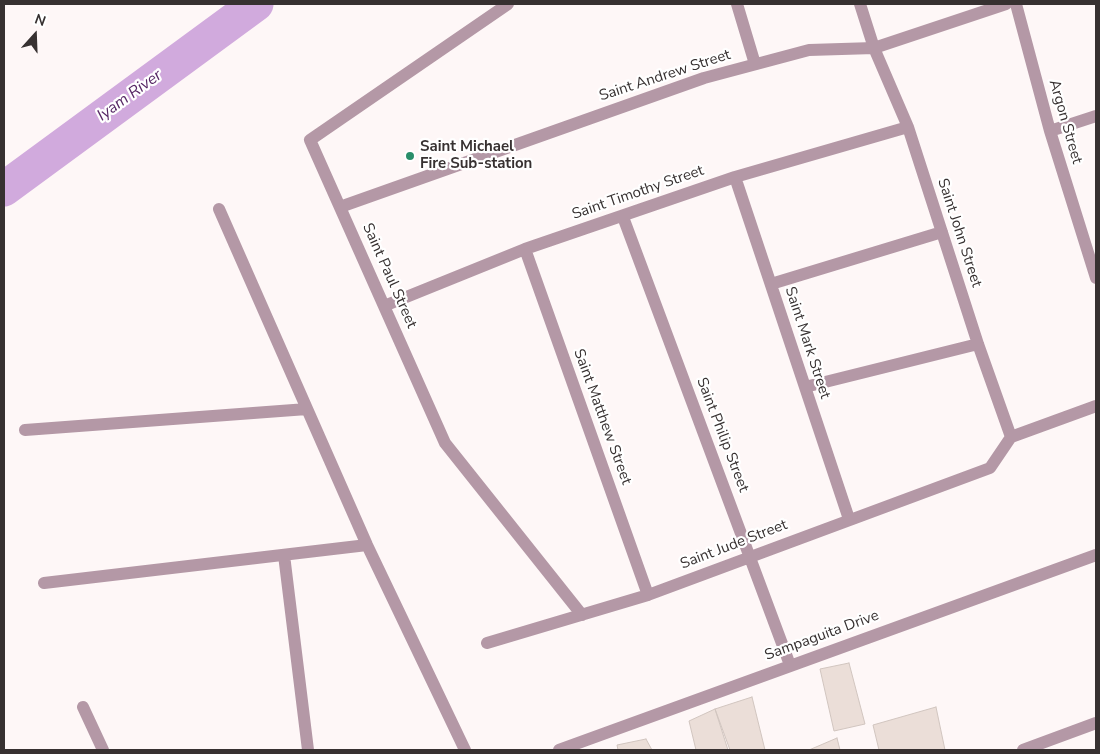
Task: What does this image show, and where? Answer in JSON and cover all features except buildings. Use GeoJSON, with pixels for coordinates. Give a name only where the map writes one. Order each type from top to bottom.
{"type":"FeatureCollection","features":[{"type":"Feature","properties":{"kind":"street","name":"Saint Paul Street"},"geometry":{"type":"LineString","coordinates":[[508,4],[310,140],[446,443],[582,615]]}},
{"type":"Feature","properties":{"kind":"street"},"geometry":{"type":"LineString","coordinates":[[738,4],[755,64]]}},
{"type":"Feature","properties":{"kind":"street","name":"Saint John Street"},"geometry":{"type":"LineString","coordinates":[[860,4],[874,48],[908,127],[978,344],[1011,437]]}},
{"type":"Feature","properties":{"kind":"street","name":"Saint Andrew Street"},"geometry":{"type":"LineString","coordinates":[[340,207],[704,78],[809,50],[874,48],[1006,4]]}},
{"type":"Feature","properties":{"kind":"street","name":"Argon Street"},"geometry":{"type":"LineString","coordinates":[[1016,4],[1050,131],[1095,269]]}},
{"type":"Feature","properties":{"kind":"street"},"geometry":{"type":"LineString","coordinates":[[1050,131],[1096,116]]}},
{"type":"Feature","properties":{"kind":"street","name":"Saint Timothy Street"},"geometry":{"type":"LineString","coordinates":[[384,306],[525,249],[623,217],[735,177],[908,127]]}},
{"type":"Feature","properties":{"kind":"street","name":"Saint Mark Street"},"geometry":{"type":"LineString","coordinates":[[735,177],[849,519]]}},
{"type":"Feature","properties":{"kind":"street"},"geometry":{"type":"LineString","coordinates":[[219,210],[367,545],[465,750]]}},
{"type":"Feature","properties":{"kind":"street","name":"Saint Philip Street"},"geometry":{"type":"LineString","coordinates":[[623,217],[790,665]]}},
{"type":"Feature","properties":{"kind":"street"},"geometry":{"type":"LineString","coordinates":[[771,284],[942,232]]}},
{"type":"Feature","properties":{"kind":"street","name":"Saint Matthew Street"},"geometry":{"type":"LineString","coordinates":[[525,249],[648,595]]}},
{"type":"Feature","properties":{"kind":"street"},"geometry":{"type":"LineString","coordinates":[[805,387],[978,344]]}},
{"type":"Feature","properties":{"kind":"street"},"geometry":{"type":"LineString","coordinates":[[1011,437],[1096,406]]}},
{"type":"Feature","properties":{"kind":"street"},"geometry":{"type":"LineString","coordinates":[[25,430],[307,409]]}},
{"type":"Feature","properties":{"kind":"street","name":"Saint Jude Street"},"geometry":{"type":"LineString","coordinates":[[487,643],[648,595],[990,468],[1011,437]]}},
{"type":"Feature","properties":{"kind":"street"},"geometry":{"type":"LineString","coordinates":[[44,583],[367,545]]}},
{"type":"Feature","properties":{"kind":"street"},"geometry":{"type":"LineString","coordinates":[[284,555],[308,750]]}},
{"type":"Feature","properties":{"kind":"street","name":"Sampaguita Drive"},"geometry":{"type":"LineString","coordinates":[[559,750],[1096,556]]}},
{"type":"Feature","properties":{"kind":"street"},"geometry":{"type":"LineString","coordinates":[[83,707],[103,750]]}},
{"type":"Feature","properties":{"kind":"street"},"geometry":{"type":"LineString","coordinates":[[1023,750],[1096,724]]}},
{"type":"Feature","properties":{"kind":"waterway","name":"Iyam River"},"geometry":{"type":"LineString","coordinates":[[4,189],[256,4]]}},
{"type":"Feature","properties":{"kind":"place","name":"Saint Michael Fire Sub-station"},"geometry":{"type":"Point","coordinates":[410,156]}}]}
